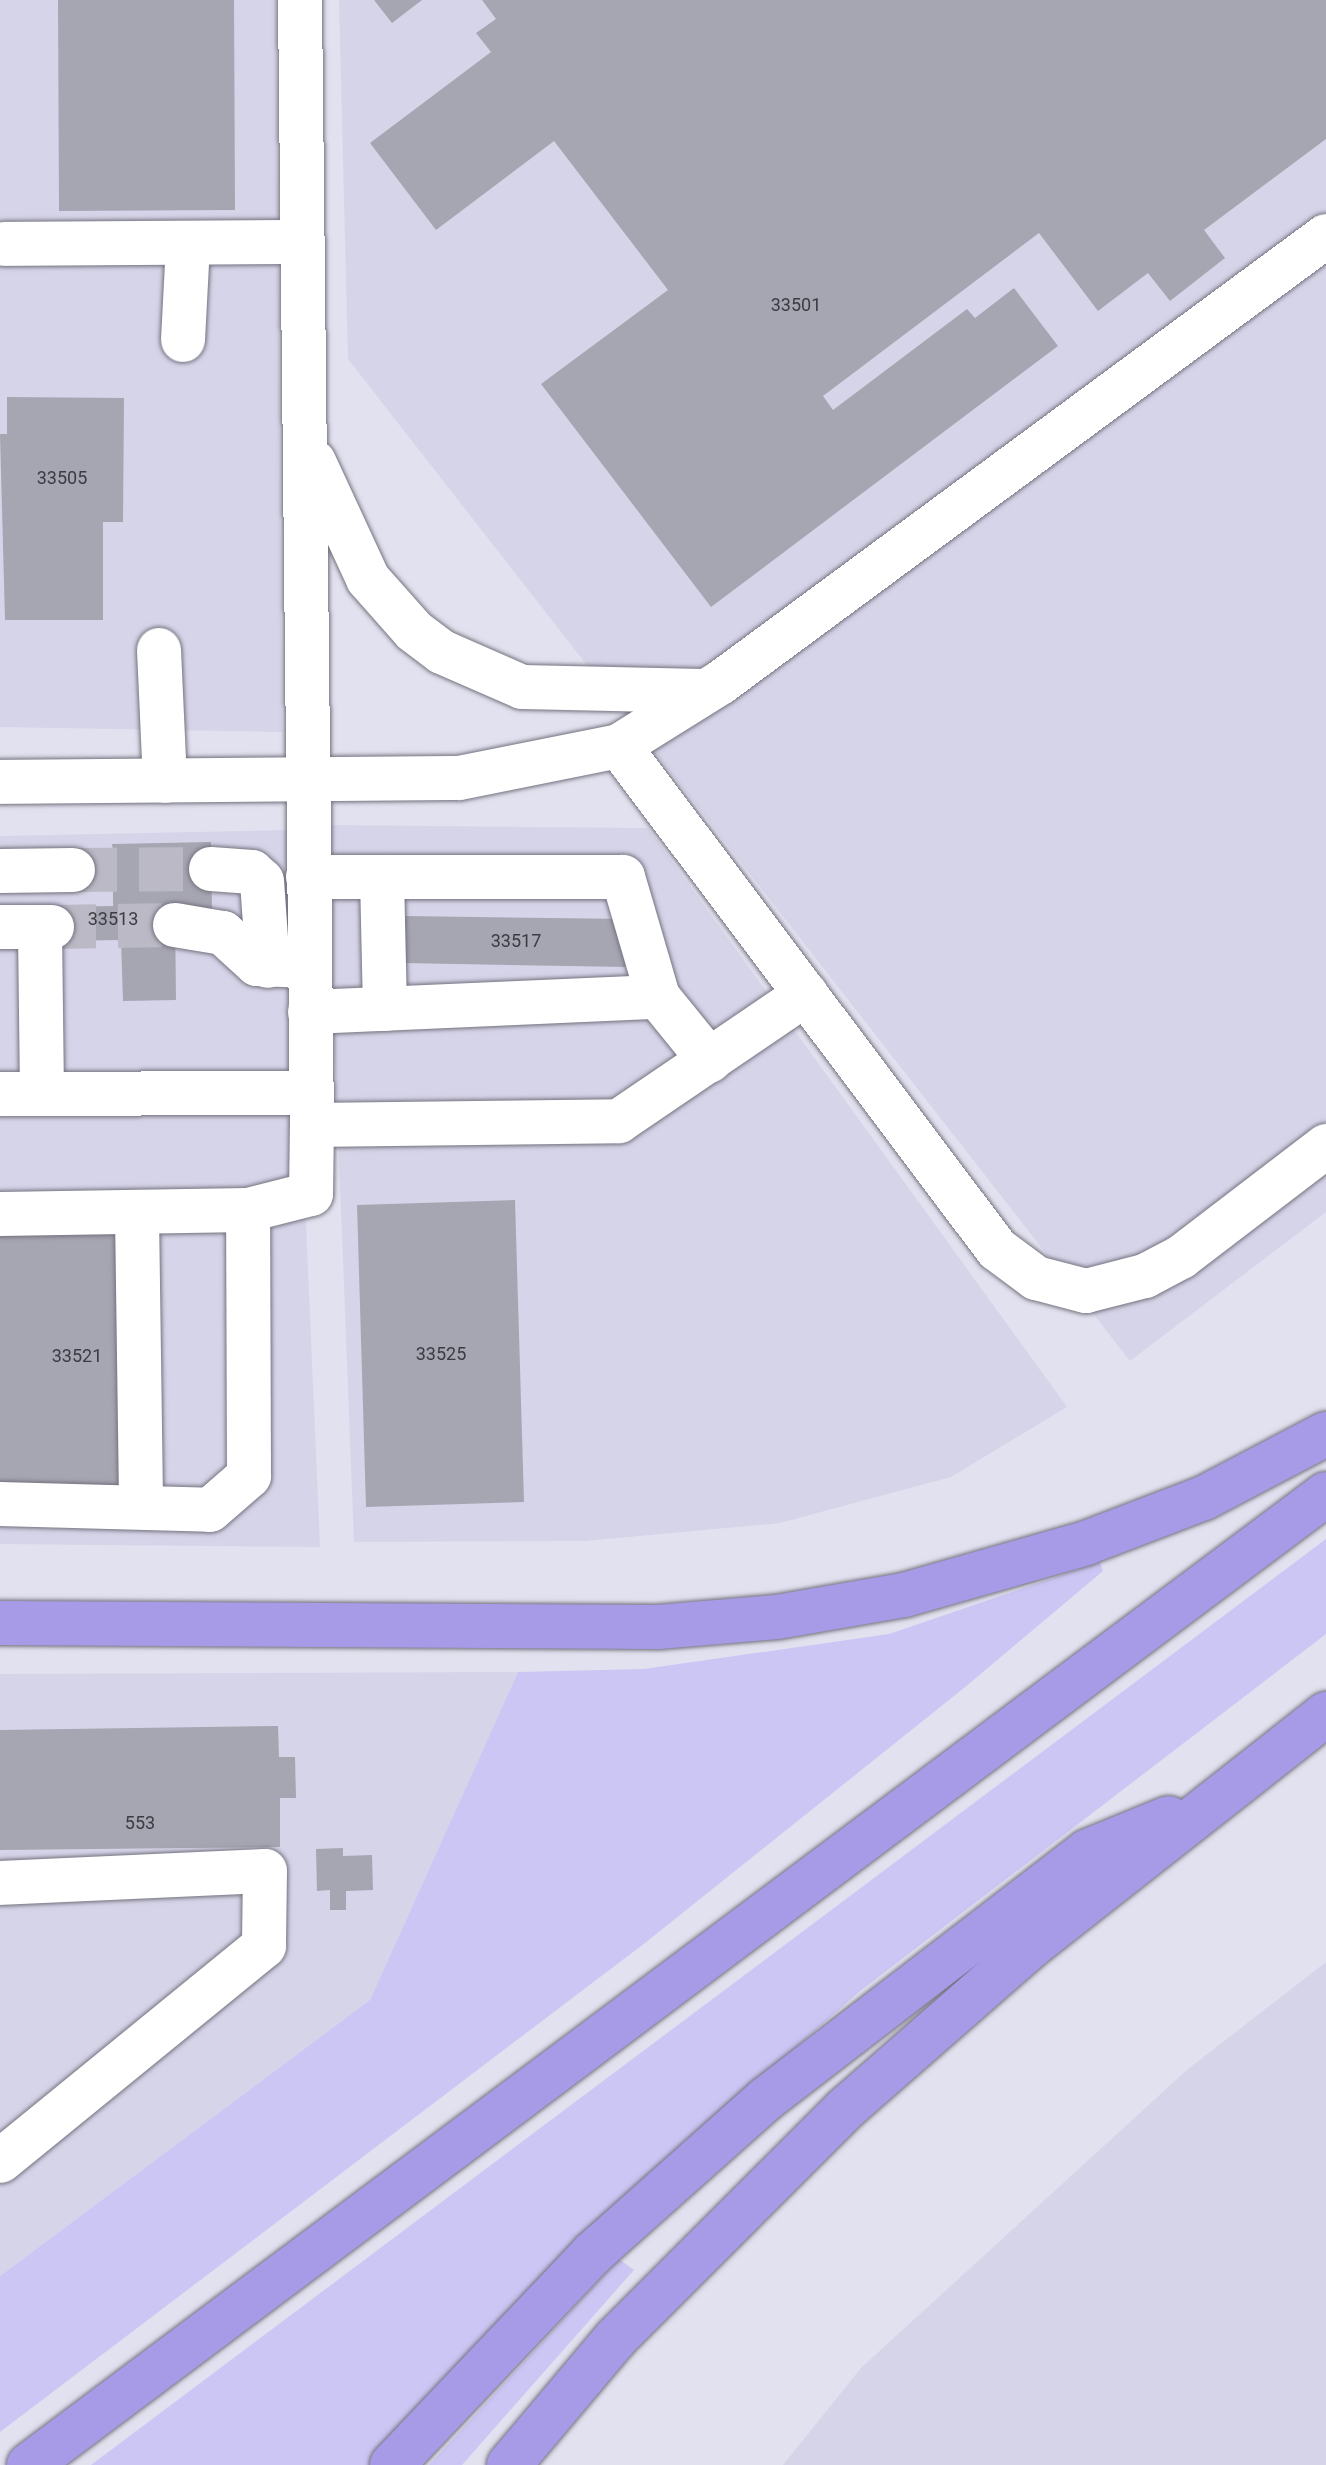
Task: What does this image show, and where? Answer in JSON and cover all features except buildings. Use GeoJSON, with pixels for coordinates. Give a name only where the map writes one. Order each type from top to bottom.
{"type":"FeatureCollection","features":[{"type":"Feature","properties":{"kind":"highway"},"geometry":{"type":"LineString","coordinates":[[0,1623],[658,1627],[777,1617],[904,1595],[1086,1543],[1204,1498],[1326,1434]]}},
{"type":"Feature","properties":{"kind":"highway"},"geometry":{"type":"LineString","coordinates":[[29,2465],[1326,1494]]}},
{"type":"Feature","properties":{"kind":"highway"},"geometry":{"type":"LineString","coordinates":[[509,2465],[625,2329],[845,2109],[1030,1947],[1326,1714]]}},
{"type":"Feature","properties":{"kind":"highway"},"geometry":{"type":"LineString","coordinates":[[392,2465],[592,2254],[777,2090],[1088,1851],[1217,1798]]}},
{"type":"Feature","properties":{"kind":"lane"},"geometry":{"type":"LineString","coordinates":[[0,1214],[248,1210],[311,1194],[300,0]]}},
{"type":"Feature","properties":{"kind":"lane"},"geometry":{"type":"LineString","coordinates":[[0,782],[459,778],[619,746],[706,691],[1326,236]]}},
{"type":"Feature","properties":{"kind":"lane"},"geometry":{"type":"LineString","coordinates":[[4,244],[302,242]]}},
{"type":"Feature","properties":{"kind":"lane"},"geometry":{"type":"LineString","coordinates":[[183,340],[188,243]]}},
{"type":"Feature","properties":{"kind":"lane"},"geometry":{"type":"LineString","coordinates":[[304,433],[328,503],[368,579],[414,631],[442,652],[522,687],[706,691]]}},
{"type":"Feature","properties":{"kind":"lane"},"geometry":{"type":"LineString","coordinates":[[159,650],[165,781]]}},
{"type":"Feature","properties":{"kind":"lane"},"geometry":{"type":"LineString","coordinates":[[619,746],[997,1249],[1062,1288],[1110,1287],[1154,1271],[1326,1146]]}},
{"type":"Feature","properties":{"kind":"lane"},"geometry":{"type":"LineString","coordinates":[[211,869],[252,872],[262,881],[268,966]]}},
{"type":"Feature","properties":{"kind":"lane"},"geometry":{"type":"LineString","coordinates":[[0,871],[73,870]]}},
{"type":"Feature","properties":{"kind":"lane"},"geometry":{"type":"LineString","coordinates":[[308,877],[623,877],[658,997],[710,1061]]}},
{"type":"Feature","properties":{"kind":"lane"},"geometry":{"type":"LineString","coordinates":[[382,877],[385,1009]]}},
{"type":"Feature","properties":{"kind":"lane"},"geometry":{"type":"LineString","coordinates":[[175,925],[223,933],[249,959],[268,966],[310,966]]}},
{"type":"Feature","properties":{"kind":"lane"},"geometry":{"type":"LineString","coordinates":[[31,927],[21,1094],[619,1121],[806,994]]}},
{"type":"Feature","properties":{"kind":"lane"},"geometry":{"type":"LineString","coordinates":[[310,1012],[658,997]]}},
{"type":"Feature","properties":{"kind":"lane"},"geometry":{"type":"LineString","coordinates":[[0,1504],[210,1510],[249,1476],[248,1210]]}},
{"type":"Feature","properties":{"kind":"lane"},"geometry":{"type":"LineString","coordinates":[[137,1213],[141,1507]]}},
{"type":"Feature","properties":{"kind":"lane"},"geometry":{"type":"LineString","coordinates":[[0,1883],[265,1871],[264,1946],[0,2161]]}},
{"type":"Feature","properties":{"kind":"shaded area"},"geometry":{"type":"Polygon","coordinates":[[[0,0],[276,0],[282,732],[0,727],[0,0]]]}},
{"type":"Feature","properties":{"kind":"shaded area"},"geometry":{"type":"Polygon","coordinates":[[[339,0],[1326,0],[1326,1212],[1130,1361],[348,359],[339,0]]]}},
{"type":"Feature","properties":{"kind":"shaded area"},"geometry":{"type":"Polygon","coordinates":[[[326,825],[648,828],[1067,1407],[951,1477],[780,1523],[585,1541],[354,1542],[326,825]]]}},
{"type":"Feature","properties":{"kind":"shaded area"},"geometry":{"type":"Polygon","coordinates":[[[289,830],[320,1547],[0,1544],[0,836],[289,830]]]}},
{"type":"Feature","properties":{"kind":"shaded area"},"geometry":{"type":"Polygon","coordinates":[[[1326,1539],[1326,1634],[859,1992],[734,2102],[372,2465],[91,2465],[1326,1539]]]}},
{"type":"Feature","properties":{"kind":"shaded area"},"geometry":{"type":"Polygon","coordinates":[[[1100,1562],[1103,1571],[964,1688],[645,1943],[0,2432],[0,2276],[370,2000],[518,1672],[644,1669],[889,1634],[1100,1562]]]}},
{"type":"Feature","properties":{"kind":"shaded area"},"geometry":{"type":"Polygon","coordinates":[[[518,1672],[370,2000],[0,2276],[0,1674],[518,1672]]]}},
{"type":"Feature","properties":{"kind":"shaded area"},"geometry":{"type":"Polygon","coordinates":[[[1326,1962],[1326,2465],[783,2465],[861,2368],[1188,2069],[1326,1962]]]}},
{"type":"Feature","properties":{"kind":"shaded area"},"geometry":{"type":"Polygon","coordinates":[[[619,2259],[634,2270],[462,2465],[429,2465],[619,2259]]]}},
{"type":"Feature","properties":{"kind":"tunnel"},"geometry":{"type":"LineString","coordinates":[[73,870],[211,869]]}},
{"type":"Feature","properties":{"kind":"tunnel"},"geometry":{"type":"LineString","coordinates":[[52,927],[175,925]]}}]}
